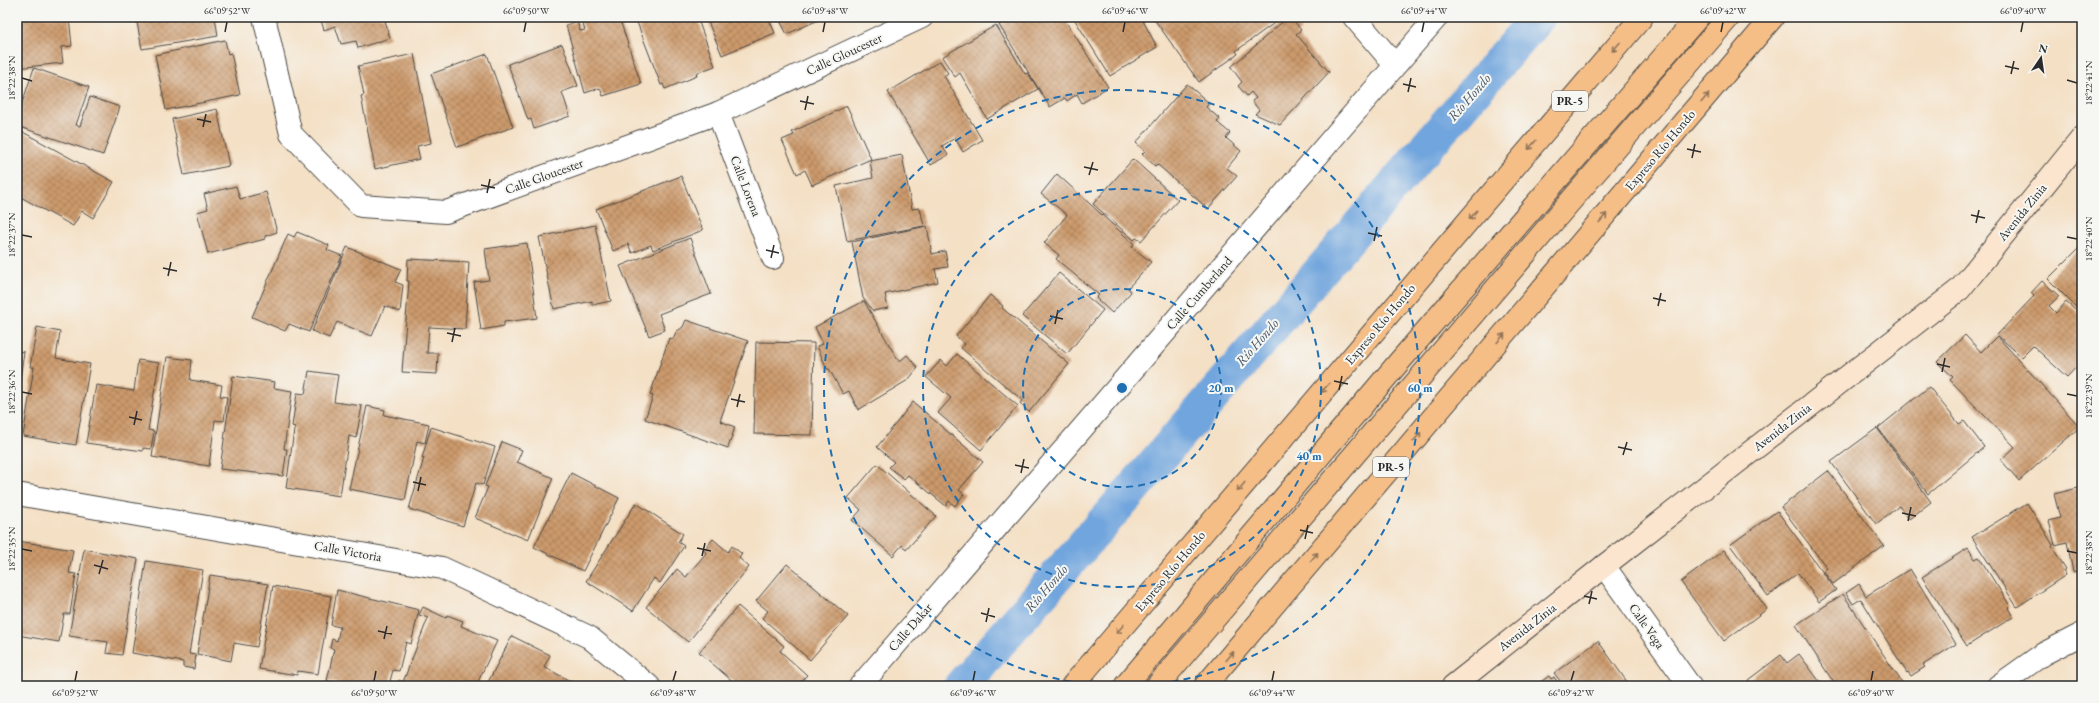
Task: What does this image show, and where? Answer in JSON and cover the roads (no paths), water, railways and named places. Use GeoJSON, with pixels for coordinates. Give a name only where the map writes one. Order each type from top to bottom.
{"type":"FeatureCollection","features":[{"type":"Feature","properties":{"kind":"highway","name":"Expreso Río Hondo"},"geometry":{"type":"LineString","coordinates":[[1072,686],[1642,17]]}},
{"type":"Feature","properties":{"kind":"highway"},"geometry":{"type":"LineString","coordinates":[[1125,686],[1404,356],[1698,17]]}},
{"type":"Feature","properties":{"kind":"highway"},"geometry":{"type":"LineString","coordinates":[[1157,686],[1551,224],[1730,17]]}},
{"type":"Feature","properties":{"kind":"highway","name":"Expreso Río Hondo"},"geometry":{"type":"LineString","coordinates":[[1205,686],[1773,17]]}},
{"type":"Feature","properties":{"kind":"street","name":"Calle Gloucester"},"geometry":{"type":"LineString","coordinates":[[264,17],[291,134],[361,206],[446,212],[718,114],[922,17]]}},
{"type":"Feature","properties":{"kind":"street"},"geometry":{"type":"LineString","coordinates":[[1354,17],[1396,65]]}},
{"type":"Feature","properties":{"kind":"street","name":"Calle Cumberland"},"geometry":{"type":"LineString","coordinates":[[961,569],[1438,17]]}},
{"type":"Feature","properties":{"kind":"street","name":"Calle Lorena"},"geometry":{"type":"LineString","coordinates":[[718,114],[773,258]]}},
{"type":"Feature","properties":{"kind":"street","name":"Avenida Zinia"},"geometry":{"type":"LineString","coordinates":[[1453,686],[1604,566],[1960,289],[2082,138]]}},
{"type":"Feature","properties":{"kind":"street","name":"Calle Victoria"},"geometry":{"type":"LineString","coordinates":[[17,494],[442,568],[589,637],[649,686]]}},
{"type":"Feature","properties":{"kind":"street","name":"Calle Vega"},"geometry":{"type":"LineString","coordinates":[[1604,566],[1690,686]]}},
{"type":"Feature","properties":{"kind":"street","name":"Calle Dakar"},"geometry":{"type":"LineString","coordinates":[[860,686],[961,569]]}},
{"type":"Feature","properties":{"kind":"street"},"geometry":{"type":"LineString","coordinates":[[1998,686],[2043,654],[2082,634]]}},
{"type":"Feature","properties":{"kind":"waterway","name":"Río Hondo"},"geometry":{"type":"LineString","coordinates":[[961,686],[1221,387],[1538,17]]}}]}
